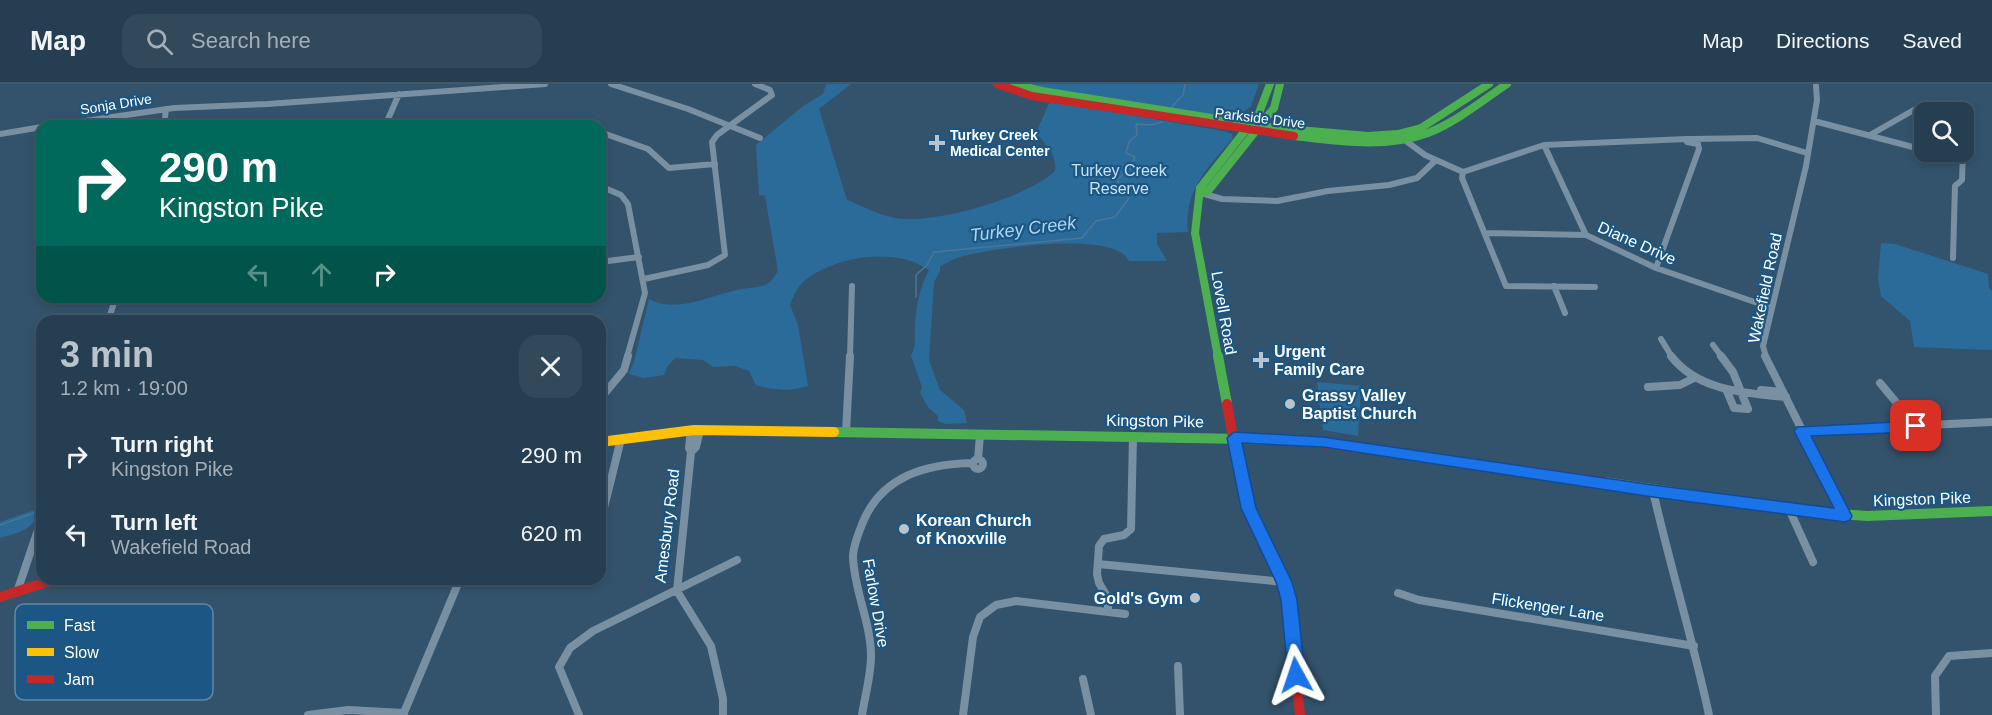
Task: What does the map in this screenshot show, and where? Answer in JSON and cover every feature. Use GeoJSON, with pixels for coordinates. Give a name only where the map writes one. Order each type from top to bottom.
{"type":"FeatureCollection","features":[{"type":"Feature","properties":{"kind":"main road","name":"Parkside Drive"},"geometry":{"type":"LineString","coordinates":[[997,84],[1042,98],[1164,114]]}},
{"type":"Feature","properties":{"kind":"main road","name":"Parkside Drive"},"geometry":{"type":"LineString","coordinates":[[1014,84],[1042,92],[1164,114],[1252,128],[1350,138],[1401,137],[1439,128],[1507,84]]}},
{"type":"Feature","properties":{"kind":"main road"},"geometry":{"type":"LineString","coordinates":[[1201,194],[1208,191],[1252,128],[1270,84]]}},
{"type":"Feature","properties":{"kind":"main road"},"geometry":{"type":"LineString","coordinates":[[1252,128],[1274,108],[1281,84]]}},
{"type":"Feature","properties":{"kind":"main road","name":"Parkside Drive"},"geometry":{"type":"LineString","coordinates":[[1401,137],[1421,128],[1489,84]]}},
{"type":"Feature","properties":{"kind":"main road","name":"Lovell Road"},"geometry":{"type":"LineString","coordinates":[[1201,194],[1195,217],[1195,233],[1248,508],[1284,582],[1291,609],[1300,715]]}},
{"type":"Feature","properties":{"kind":"main road","name":"Kingston Pike"},"geometry":{"type":"LineString","coordinates":[[606,441],[696,430],[1133,436],[1323,442],[1653,491],[1845,516],[1992,511]]}},
{"type":"Feature","properties":{"kind":"main road"},"geometry":{"type":"LineString","coordinates":[[0,597],[38,585]]}},
{"type":"Feature","properties":{"kind":"street","name":"Sonja Drive"},"geometry":{"type":"LineString","coordinates":[[92,120],[166,109],[545,84]]}},
{"type":"Feature","properties":{"kind":"street"},"geometry":{"type":"LineString","coordinates":[[611,84],[688,109],[760,138]]}},
{"type":"Feature","properties":{"kind":"street"},"geometry":{"type":"LineString","coordinates":[[644,279],[708,265],[725,255],[712,142],[772,94],[771,90],[755,84]]}},
{"type":"Feature","properties":{"kind":"street","name":"Wakefield Road"},"geometry":{"type":"LineString","coordinates":[[1816,86],[1819,90],[1800,191],[1763,346],[1784,395],[1845,516]]}},
{"type":"Feature","properties":{"kind":"street"},"geometry":{"type":"LineString","coordinates":[[387,120],[399,94]]}},
{"type":"Feature","properties":{"kind":"street"},"geometry":{"type":"LineString","coordinates":[[165,120],[166,109]]}},
{"type":"Feature","properties":{"kind":"street"},"geometry":{"type":"LineString","coordinates":[[1870,135],[1914,110]]}},
{"type":"Feature","properties":{"kind":"street"},"geometry":{"type":"LineString","coordinates":[[1814,121],[1914,147]]}},
{"type":"Feature","properties":{"kind":"street"},"geometry":{"type":"LineString","coordinates":[[0,134],[36,128]]}},
{"type":"Feature","properties":{"kind":"street"},"geometry":{"type":"LineString","coordinates":[[606,134],[648,149],[669,168],[714,164]]}},
{"type":"Feature","properties":{"kind":"street"},"geometry":{"type":"LineString","coordinates":[[1401,137],[1436,160],[1463,172],[1544,145],[1757,138],[1807,153]]}},
{"type":"Feature","properties":{"kind":"street"},"geometry":{"type":"LineString","coordinates":[[1689,141],[1698,143],[1706,139]]}},
{"type":"Feature","properties":{"kind":"street"},"geometry":{"type":"LineString","coordinates":[[1689,141],[1696,154]]}},
{"type":"Feature","properties":{"kind":"street"},"geometry":{"type":"LineString","coordinates":[[1656,268],[1699,149],[1698,143]]}},
{"type":"Feature","properties":{"kind":"street"},"geometry":{"type":"LineString","coordinates":[[1544,145],[1586,235]]}},
{"type":"Feature","properties":{"kind":"street"},"geometry":{"type":"LineString","coordinates":[[1201,194],[1222,199],[1277,201],[1328,191],[1389,185],[1417,178],[1436,160]]}},
{"type":"Feature","properties":{"kind":"street"},"geometry":{"type":"LineString","coordinates":[[1953,258],[1955,186],[1962,180],[1962,162]]}},
{"type":"Feature","properties":{"kind":"street"},"geometry":{"type":"LineString","coordinates":[[1463,172],[1462,178],[1506,286],[1595,287]]}},
{"type":"Feature","properties":{"kind":"street"},"geometry":{"type":"LineString","coordinates":[[606,188],[626,199],[631,213],[644,279],[642,308],[627,363],[618,379],[606,392]]}},
{"type":"Feature","properties":{"kind":"street","name":"Diane Drive"},"geometry":{"type":"LineString","coordinates":[[1485,233],[1586,235],[1656,268],[1772,308]]}},
{"type":"Feature","properties":{"kind":"street"},"geometry":{"type":"LineString","coordinates":[[606,261],[639,257]]}},
{"type":"Feature","properties":{"kind":"street"},"geometry":{"type":"LineString","coordinates":[[846,432],[849,403],[852,286]]}},
{"type":"Feature","properties":{"kind":"street"},"geometry":{"type":"LineString","coordinates":[[1554,286],[1565,313]]}},
{"type":"Feature","properties":{"kind":"street"},"geometry":{"type":"LineString","coordinates":[[1661,339],[1671,359],[1692,379],[1726,389],[1784,395]]}},
{"type":"Feature","properties":{"kind":"street"},"geometry":{"type":"LineString","coordinates":[[1713,345],[1724,357],[1748,409],[1734,408],[1726,389]]}},
{"type":"Feature","properties":{"kind":"street"},"geometry":{"type":"LineString","coordinates":[[1648,387],[1680,386],[1692,379]]}},
{"type":"Feature","properties":{"kind":"street"},"geometry":{"type":"LineString","coordinates":[[1880,383],[1916,426]]}},
{"type":"Feature","properties":{"kind":"street"},"geometry":{"type":"LineString","coordinates":[[1802,431],[1992,422]]}},
{"type":"Feature","properties":{"kind":"street","name":"Amesbury Road"},"geometry":{"type":"LineString","coordinates":[[579,715],[559,667],[570,648],[592,631],[677,591],[691,452],[696,447],[696,430]]}},
{"type":"Feature","properties":{"kind":"street","name":"Farlow Drive"},"geometry":{"type":"LineString","coordinates":[[862,715],[871,656],[853,556],[855,542],[867,510],[880,492],[910,474],[937,465],[975,461],[980,435]]}},
{"type":"Feature","properties":{"kind":"street"},"geometry":{"type":"LineString","coordinates":[[1107,612],[1108,598],[1099,583],[1100,542],[1104,539],[1124,536],[1131,529],[1133,436]]}},
{"type":"Feature","properties":{"kind":"street"},"geometry":{"type":"LineString","coordinates":[[606,500],[621,439]]}},
{"type":"Feature","properties":{"kind":"street"},"geometry":{"type":"LineString","coordinates":[[1653,491],[1673,579],[1694,646],[1709,715]]}},
{"type":"Feature","properties":{"kind":"street"},"geometry":{"type":"LineString","coordinates":[[1789,509],[1813,562]]}},
{"type":"Feature","properties":{"kind":"street"},"geometry":{"type":"LineString","coordinates":[[17,592],[36,536]]}},
{"type":"Feature","properties":{"kind":"street"},"geometry":{"type":"LineString","coordinates":[[723,715],[723,699],[711,646],[677,591],[737,560]]}},
{"type":"Feature","properties":{"kind":"street"},"geometry":{"type":"LineString","coordinates":[[1098,564],[1284,582]]}},
{"type":"Feature","properties":{"kind":"street"},"geometry":{"type":"LineString","coordinates":[[308,715],[348,710],[403,714],[457,585]]}},
{"type":"Feature","properties":{"kind":"street","name":"Flickenger Lane"},"geometry":{"type":"LineString","coordinates":[[1398,592],[1419,600],[1694,646]]}},
{"type":"Feature","properties":{"kind":"street"},"geometry":{"type":"LineString","coordinates":[[963,715],[973,637],[980,617],[996,605],[1016,601],[1125,614]]}},
{"type":"Feature","properties":{"kind":"street"},"geometry":{"type":"LineString","coordinates":[[1936,715],[1935,676],[1949,656],[1992,653]]}},
{"type":"Feature","properties":{"kind":"street"},"geometry":{"type":"LineString","coordinates":[[1178,666],[1180,715]]}},
{"type":"Feature","properties":{"kind":"street"},"geometry":{"type":"LineString","coordinates":[[1083,679],[1091,715]]}},
{"type":"Feature","properties":{"kind":"green space","name":"Turkey Creek Reserve"},"geometry":{"type":"Polygon","coordinates":[[[826,84],[851,84],[819,109],[847,200],[895,218],[932,217],[979,207],[1024,191],[1042,181],[1055,171],[1053,155],[1036,133],[1050,101],[1223,131],[1232,134],[1233,138],[1199,180],[1190,204],[1188,232],[1157,233],[1157,244],[1167,261],[1129,261],[1119,251],[1100,246],[1048,244],[972,254],[940,266],[934,282],[929,360],[940,390],[964,410],[967,423],[946,424],[938,421],[938,416],[928,407],[920,393],[922,387],[911,356],[915,344],[917,303],[929,270],[901,258],[868,257],[835,264],[808,278],[799,287],[790,305],[798,325],[808,386],[795,389],[769,388],[756,385],[749,371],[735,366],[713,367],[703,360],[675,358],[667,367],[664,375],[644,378],[629,374],[649,299],[671,305],[682,304],[762,286],[774,277],[778,271],[765,196],[759,195],[756,145],[803,106],[823,94],[826,84]]]}},
{"type":"Feature","properties":{"kind":"green space"},"geometry":{"type":"Polygon","coordinates":[[[1020,84],[1259,84],[1251,106],[1233,120],[1020,84]]]}},
{"type":"Feature","properties":{"kind":"green space"},"geometry":{"type":"Polygon","coordinates":[[[1881,243],[1895,244],[1988,274],[1989,288],[1992,291],[1992,350],[1914,347],[1910,321],[1881,296],[1878,279],[1881,243]]]}},
{"type":"Feature","properties":{"kind":"green space"},"geometry":{"type":"Polygon","coordinates":[[[1317,382],[1361,386],[1358,436],[1323,430],[1317,382]]]}},
{"type":"Feature","properties":{"kind":"green space"},"geometry":{"type":"Polygon","coordinates":[[[36,508],[34,523],[22,531],[0,538],[0,522],[36,508]]]}},
{"type":"Feature","properties":{"kind":"waterway","name":"Turkey Creek"},"geometry":{"type":"LineString","coordinates":[[1171,108],[1183,95],[1185,84]]}},
{"type":"Feature","properties":{"kind":"waterway","name":"Turkey Creek"},"geometry":{"type":"LineString","coordinates":[[916,297],[916,275],[927,265],[934,252],[1082,238],[1096,221],[1115,217],[1129,198],[1117,180],[1131,167],[1135,157],[1126,153],[1129,142],[1137,135],[1136,124],[1151,125],[1162,122]]}},
{"type":"Feature","properties":{"kind":"waterway"},"geometry":{"type":"LineString","coordinates":[[0,525],[34,513]]}},
{"type":"Feature","properties":{"kind":"traffic: fast"},"geometry":{"type":"LineString","coordinates":[[1014,84],[1042,91],[1275,128],[1368,136],[1398,134],[1421,128],[1489,84]]}},
{"type":"Feature","properties":{"kind":"traffic: fast"},"geometry":{"type":"LineString","coordinates":[[1227,404],[1195,233],[1200,188],[1259,113],[1270,84]]}},
{"type":"Feature","properties":{"kind":"traffic: fast"},"geometry":{"type":"LineString","coordinates":[[1201,193],[1208,191],[1274,108],[1280,84]]}},
{"type":"Feature","properties":{"kind":"traffic: fast"},"geometry":{"type":"LineString","coordinates":[[1294,136],[1361,142],[1412,138],[1447,124],[1507,84]]}},
{"type":"Feature","properties":{"kind":"traffic: fast"},"geometry":{"type":"LineString","coordinates":[[834,432],[1301,440]]}},
{"type":"Feature","properties":{"kind":"traffic: fast"},"geometry":{"type":"LineString","coordinates":[[1604,482],[1811,512],[1867,516],[1992,511]]}},
{"type":"Feature","properties":{"kind":"traffic: slow"},"geometry":{"type":"LineString","coordinates":[[606,441],[694,430],[834,432]]}},
{"type":"Feature","properties":{"kind":"traffic: jam"},"geometry":{"type":"LineString","coordinates":[[997,84],[1032,96],[1294,136]]}},
{"type":"Feature","properties":{"kind":"traffic: jam"},"geometry":{"type":"LineString","coordinates":[[1227,404],[1242,487],[1289,600],[1300,715]]}},
{"type":"Feature","properties":{"kind":"traffic: jam"},"geometry":{"type":"LineString","coordinates":[[1301,440],[1604,482]]}},
{"type":"Feature","properties":{"kind":"traffic: jam"},"geometry":{"type":"LineString","coordinates":[[0,597],[37,585]]}},
{"type":"Feature","properties":{"kind":"place","name":"Turkey Creek Medical Center"},"geometry":{"type":"Point","coordinates":[937,143]}},
{"type":"Feature","properties":{"kind":"place","name":"Urgent Family Care"},"geometry":{"type":"Point","coordinates":[1261,360]}},
{"type":"Feature","properties":{"kind":"place","name":"Grassy Valley Baptist Church"},"geometry":{"type":"Point","coordinates":[1290,404]}},
{"type":"Feature","properties":{"kind":"place","name":"Korean Church of Knoxville"},"geometry":{"type":"Point","coordinates":[904,529]}},
{"type":"Feature","properties":{"kind":"place","name":"Gold's Gym"},"geometry":{"type":"Point","coordinates":[1195,598]}},
{"type":"Feature","properties":{"kind":"route"},"geometry":{"type":"LineString","coordinates":[[1296,675],[1289,600],[1284,582],[1248,508],[1234,438],[1323,442],[1653,491],[1845,516],[1802,431],[1916,426]]}}]}
